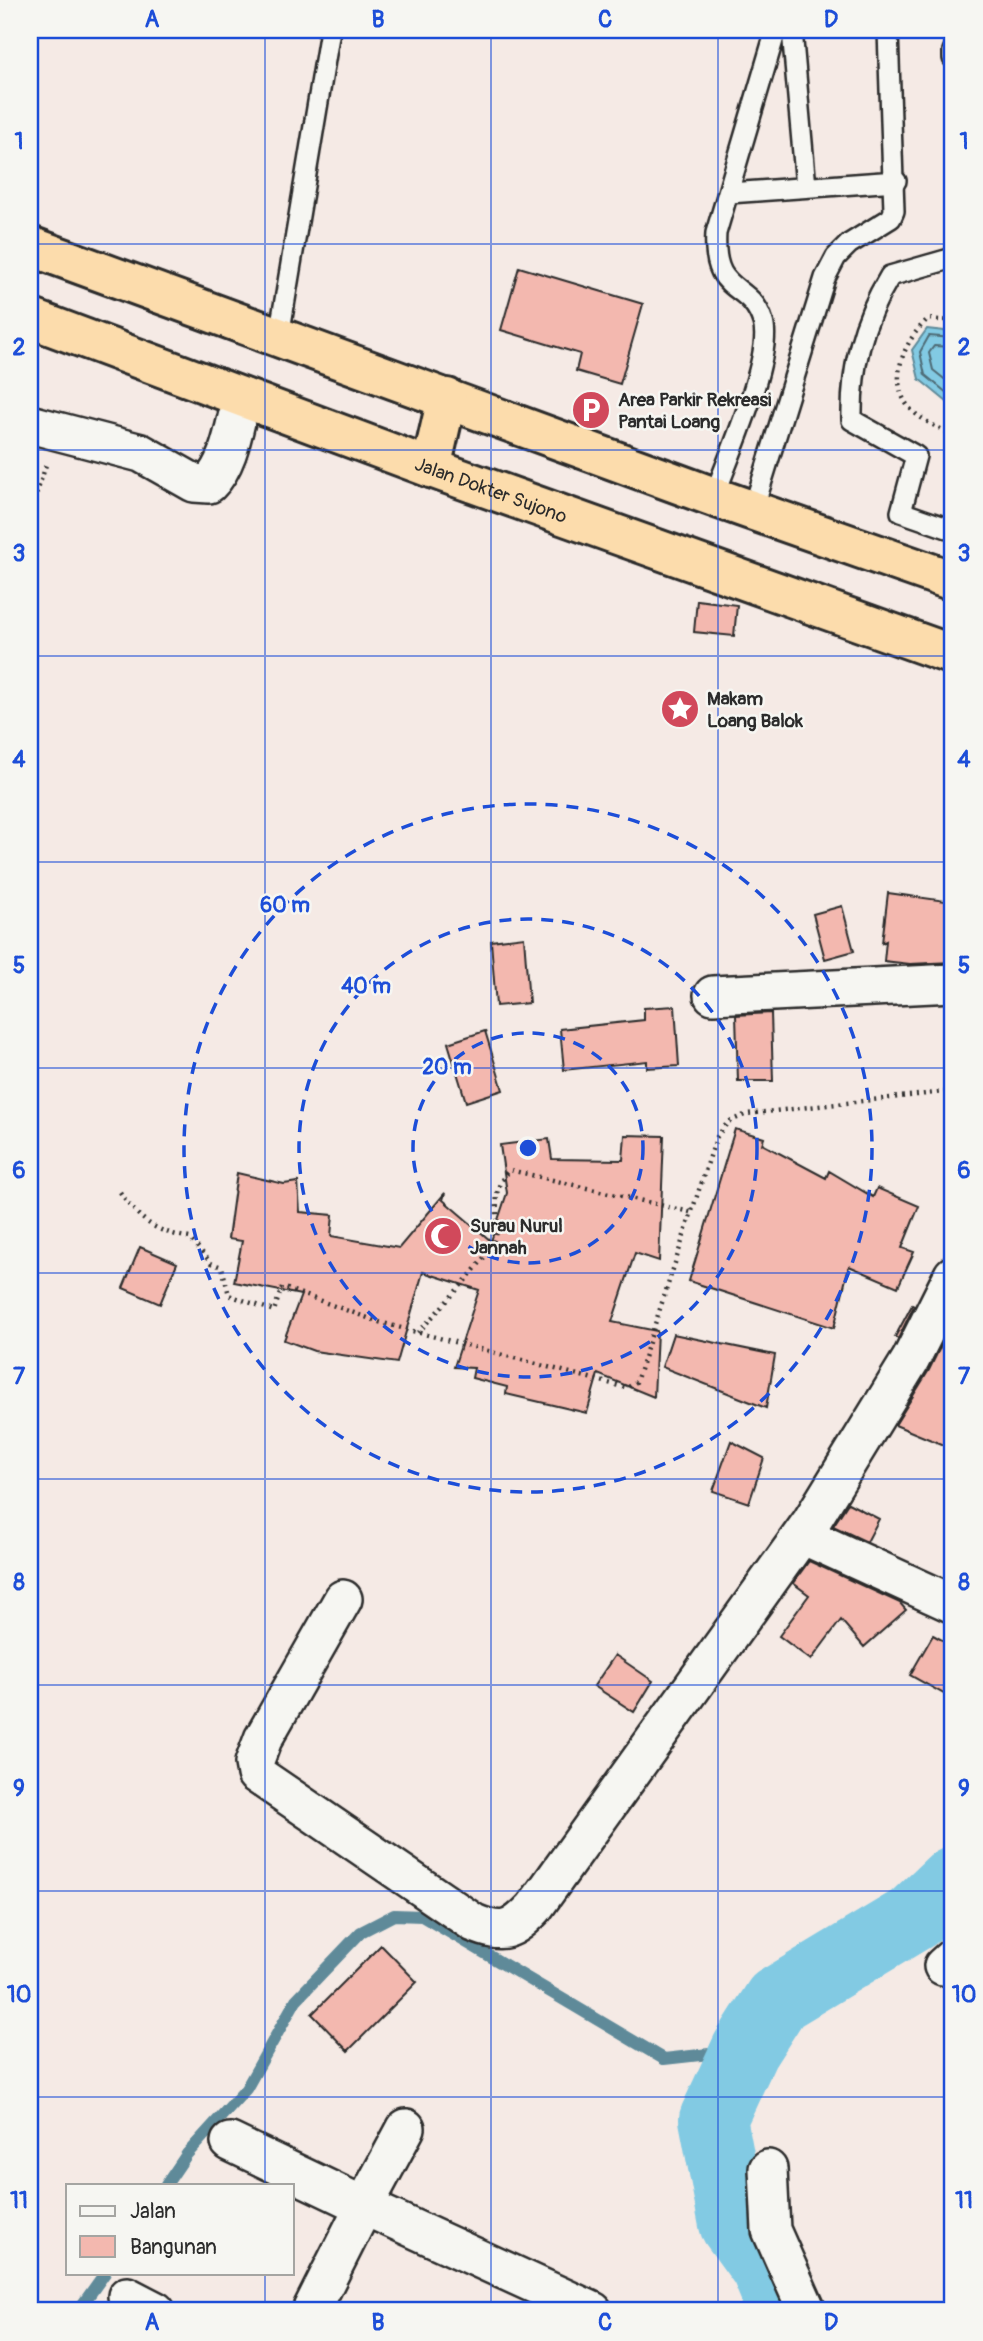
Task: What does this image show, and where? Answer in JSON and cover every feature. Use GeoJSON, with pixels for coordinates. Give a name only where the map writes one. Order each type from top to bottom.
{"type":"FeatureCollection","features":[{"type":"Feature","properties":{"kind":"highway"},"geometry":{"type":"LineString","coordinates":[[30,246],[714,497],[953,581]]}},
{"type":"Feature","properties":{"kind":"highway","name":"Jalan Dokter Sujono"},"geometry":{"type":"LineString","coordinates":[[30,318],[431,468],[953,655]]}},
{"type":"Feature","properties":{"kind":"highway"},"geometry":{"type":"LineString","coordinates":[[431,468],[447,398]]}},
{"type":"Feature","properties":{"kind":"street"},"geometry":{"type":"LineString","coordinates":[[44,427],[141,453],[194,482],[209,484],[219,472],[225,458],[242,397]]}},
{"type":"Feature","properties":{"kind":"street"},"geometry":{"type":"LineString","coordinates":[[713,995],[953,983]]}},
{"type":"Feature","properties":{"kind":"street"},"geometry":{"type":"LineString","coordinates":[[343,1599],[264,1739],[254,1763],[256,1774],[474,1923],[494,1931],[507,1930],[534,1908],[802,1535],[911,1359],[953,1275]]}},
{"type":"Feature","properties":{"kind":"street"},"geometry":{"type":"LineString","coordinates":[[802,1535],[953,1604]]}},
{"type":"Feature","properties":{"kind":"street"},"geometry":{"type":"LineString","coordinates":[[311,2311],[407,2128]]}},
{"type":"Feature","properties":{"kind":"street"},"geometry":{"type":"LineString","coordinates":[[230,2142],[593,2311]]}},
{"type":"Feature","properties":{"kind":"street"},"geometry":{"type":"LineString","coordinates":[[768,2169],[771,2230],[807,2311]]}},
{"type":"Feature","properties":{"kind":"lane"},"geometry":{"type":"LineString","coordinates":[[279,336],[330,30]]}},
{"type":"Feature","properties":{"kind":"lane"},"geometry":{"type":"LineString","coordinates":[[714,497],[765,348],[763,321],[756,307],[724,279],[716,265],[716,233],[776,30]]}},
{"type":"Feature","properties":{"kind":"lane"},"geometry":{"type":"LineString","coordinates":[[792,30],[806,187]]}},
{"type":"Feature","properties":{"kind":"lane"},"geometry":{"type":"LineString","coordinates":[[753,510],[825,278],[836,257],[849,244],[891,218],[896,199],[896,181],[888,30]]}},
{"type":"Feature","properties":{"kind":"lane"},"geometry":{"type":"LineString","coordinates":[[953,51],[953,58]]}},
{"type":"Feature","properties":{"kind":"lane"},"geometry":{"type":"LineString","coordinates":[[729,193],[896,181]]}},
{"type":"Feature","properties":{"kind":"lane"},"geometry":{"type":"LineString","coordinates":[[953,258],[890,276],[873,304],[864,330],[851,388],[852,420],[916,456],[901,512],[953,530]]}},
{"type":"Feature","properties":{"kind":"path"},"geometry":{"type":"LineString","coordinates":[[953,321],[928,318],[913,332],[902,360],[899,384],[908,406],[933,426],[953,435]]}},
{"type":"Feature","properties":{"kind":"path"},"geometry":{"type":"LineString","coordinates":[[30,514],[44,427]]}},
{"type":"Feature","properties":{"kind":"path"},"geometry":{"type":"LineString","coordinates":[[120,1192],[139,1219],[168,1234],[190,1238],[211,1263],[222,1267],[229,1295],[274,1311],[282,1287],[418,1333],[630,1388],[636,1382],[694,1213],[716,1138],[723,1126],[734,1118],[747,1114],[953,1091]]}},
{"type":"Feature","properties":{"kind":"path"},"geometry":{"type":"LineString","coordinates":[[418,1333],[479,1263],[496,1238],[495,1198],[501,1180],[510,1170],[694,1213]]}},
{"type":"Feature","properties":{"kind":"water"},"geometry":{"type":"Polygon","coordinates":[[[927,329],[953,332],[953,407],[919,379],[912,350],[927,329]]]}},
{"type":"Feature","properties":{"kind":"building"},"geometry":{"type":"Polygon","coordinates":[[[519,267],[643,304],[620,384],[576,371],[580,354],[501,330],[519,267]]]}},
{"type":"Feature","properties":{"kind":"building"},"geometry":{"type":"Polygon","coordinates":[[[697,600],[737,605],[734,636],[694,632],[697,600]]]}},
{"type":"Feature","properties":{"kind":"building"},"geometry":{"type":"Polygon","coordinates":[[[888,893],[953,902],[953,962],[910,964],[884,961],[886,941],[882,943],[888,893]]]}},
{"type":"Feature","properties":{"kind":"building"},"geometry":{"type":"Polygon","coordinates":[[[842,906],[854,951],[825,959],[813,914],[842,906]]]}},
{"type":"Feature","properties":{"kind":"building"},"geometry":{"type":"Polygon","coordinates":[[[524,937],[529,1003],[496,1006],[491,941],[524,937]]]}},
{"type":"Feature","properties":{"kind":"building"},"geometry":{"type":"Polygon","coordinates":[[[675,1006],[679,1066],[647,1068],[647,1061],[564,1070],[560,1029],[644,1020],[644,1008],[675,1006]]]}},
{"type":"Feature","properties":{"kind":"building"},"geometry":{"type":"Polygon","coordinates":[[[771,1013],[773,1081],[738,1081],[736,1015],[771,1013]]]}},
{"type":"Feature","properties":{"kind":"building"},"geometry":{"type":"Polygon","coordinates":[[[485,1031],[503,1090],[466,1102],[448,1043],[485,1031]]]}},
{"type":"Feature","properties":{"kind":"building"},"geometry":{"type":"Polygon","coordinates":[[[735,1129],[764,1138],[762,1144],[826,1178],[829,1171],[873,1197],[877,1188],[919,1206],[902,1248],[914,1252],[898,1287],[849,1266],[834,1328],[689,1281],[735,1129]]]}},
{"type":"Feature","properties":{"kind":"building"},"geometry":{"type":"Polygon","coordinates":[[[625,1135],[664,1136],[659,1261],[635,1253],[612,1322],[657,1331],[654,1397],[598,1374],[587,1413],[506,1394],[507,1387],[472,1378],[474,1368],[454,1367],[479,1290],[423,1272],[397,1363],[314,1351],[284,1340],[301,1295],[234,1282],[242,1241],[228,1239],[237,1173],[284,1184],[298,1182],[300,1212],[333,1215],[331,1236],[399,1248],[445,1193],[443,1200],[491,1241],[507,1193],[500,1145],[549,1139],[552,1159],[623,1160],[625,1135]]]}},
{"type":"Feature","properties":{"kind":"building"},"geometry":{"type":"Polygon","coordinates":[[[140,1247],[177,1263],[160,1304],[123,1288],[140,1247]]]}},
{"type":"Feature","properties":{"kind":"building"},"geometry":{"type":"Polygon","coordinates":[[[912,1305],[914,1306],[898,1339],[895,1337],[912,1305]]]}},
{"type":"Feature","properties":{"kind":"building"},"geometry":{"type":"Polygon","coordinates":[[[953,1321],[953,1449],[895,1425],[929,1370],[953,1321]]]}},
{"type":"Feature","properties":{"kind":"building"},"geometry":{"type":"Polygon","coordinates":[[[673,1334],[775,1355],[766,1408],[662,1367],[673,1334]]]}},
{"type":"Feature","properties":{"kind":"building"},"geometry":{"type":"Polygon","coordinates":[[[731,1441],[764,1458],[749,1503],[713,1491],[731,1441]]]}},
{"type":"Feature","properties":{"kind":"building"},"geometry":{"type":"Polygon","coordinates":[[[848,1503],[879,1519],[867,1542],[833,1526],[848,1503]]]}},
{"type":"Feature","properties":{"kind":"building"},"geometry":{"type":"Polygon","coordinates":[[[809,1561],[900,1603],[906,1610],[864,1647],[841,1620],[811,1660],[779,1636],[809,1595],[793,1583],[809,1561]]]}},
{"type":"Feature","properties":{"kind":"building"},"geometry":{"type":"Polygon","coordinates":[[[933,1635],[953,1646],[953,1699],[910,1675],[933,1635]]]}},
{"type":"Feature","properties":{"kind":"building"},"geometry":{"type":"Polygon","coordinates":[[[615,1655],[653,1681],[634,1712],[594,1686],[615,1655]]]}},
{"type":"Feature","properties":{"kind":"building"},"geometry":{"type":"Polygon","coordinates":[[[381,1945],[417,1982],[348,2051],[312,2014],[381,1945]]]}},
{"type":"Feature","properties":{"kind":"waterway"},"geometry":{"type":"LineString","coordinates":[[774,2311],[776,2296],[764,2267],[733,2224],[713,2119],[745,2050],[777,2000],[913,1918],[953,1880]]}},
{"type":"Feature","properties":{"kind":"waterway"},"geometry":{"type":"LineString","coordinates":[[167,2184],[187,2154],[246,2089],[296,2000],[361,1932],[394,1915],[422,1916],[664,2059],[745,2050]]}},
{"type":"Feature","properties":{"kind":"waterway"},"geometry":{"type":"LineString","coordinates":[[78,2311],[104,2274]]}},
{"type":"Feature","properties":{"kind":"place","name":"Area Parkir Rekreasi Pantai Loang"},"geometry":{"type":"Point","coordinates":[591,410]}},
{"type":"Feature","properties":{"kind":"place","name":"Makam Loang Balok"},"geometry":{"type":"Point","coordinates":[680,709]}},
{"type":"Feature","properties":{"kind":"place","name":"Surau Nurul Jannah"},"geometry":{"type":"Point","coordinates":[443,1236]}}]}
